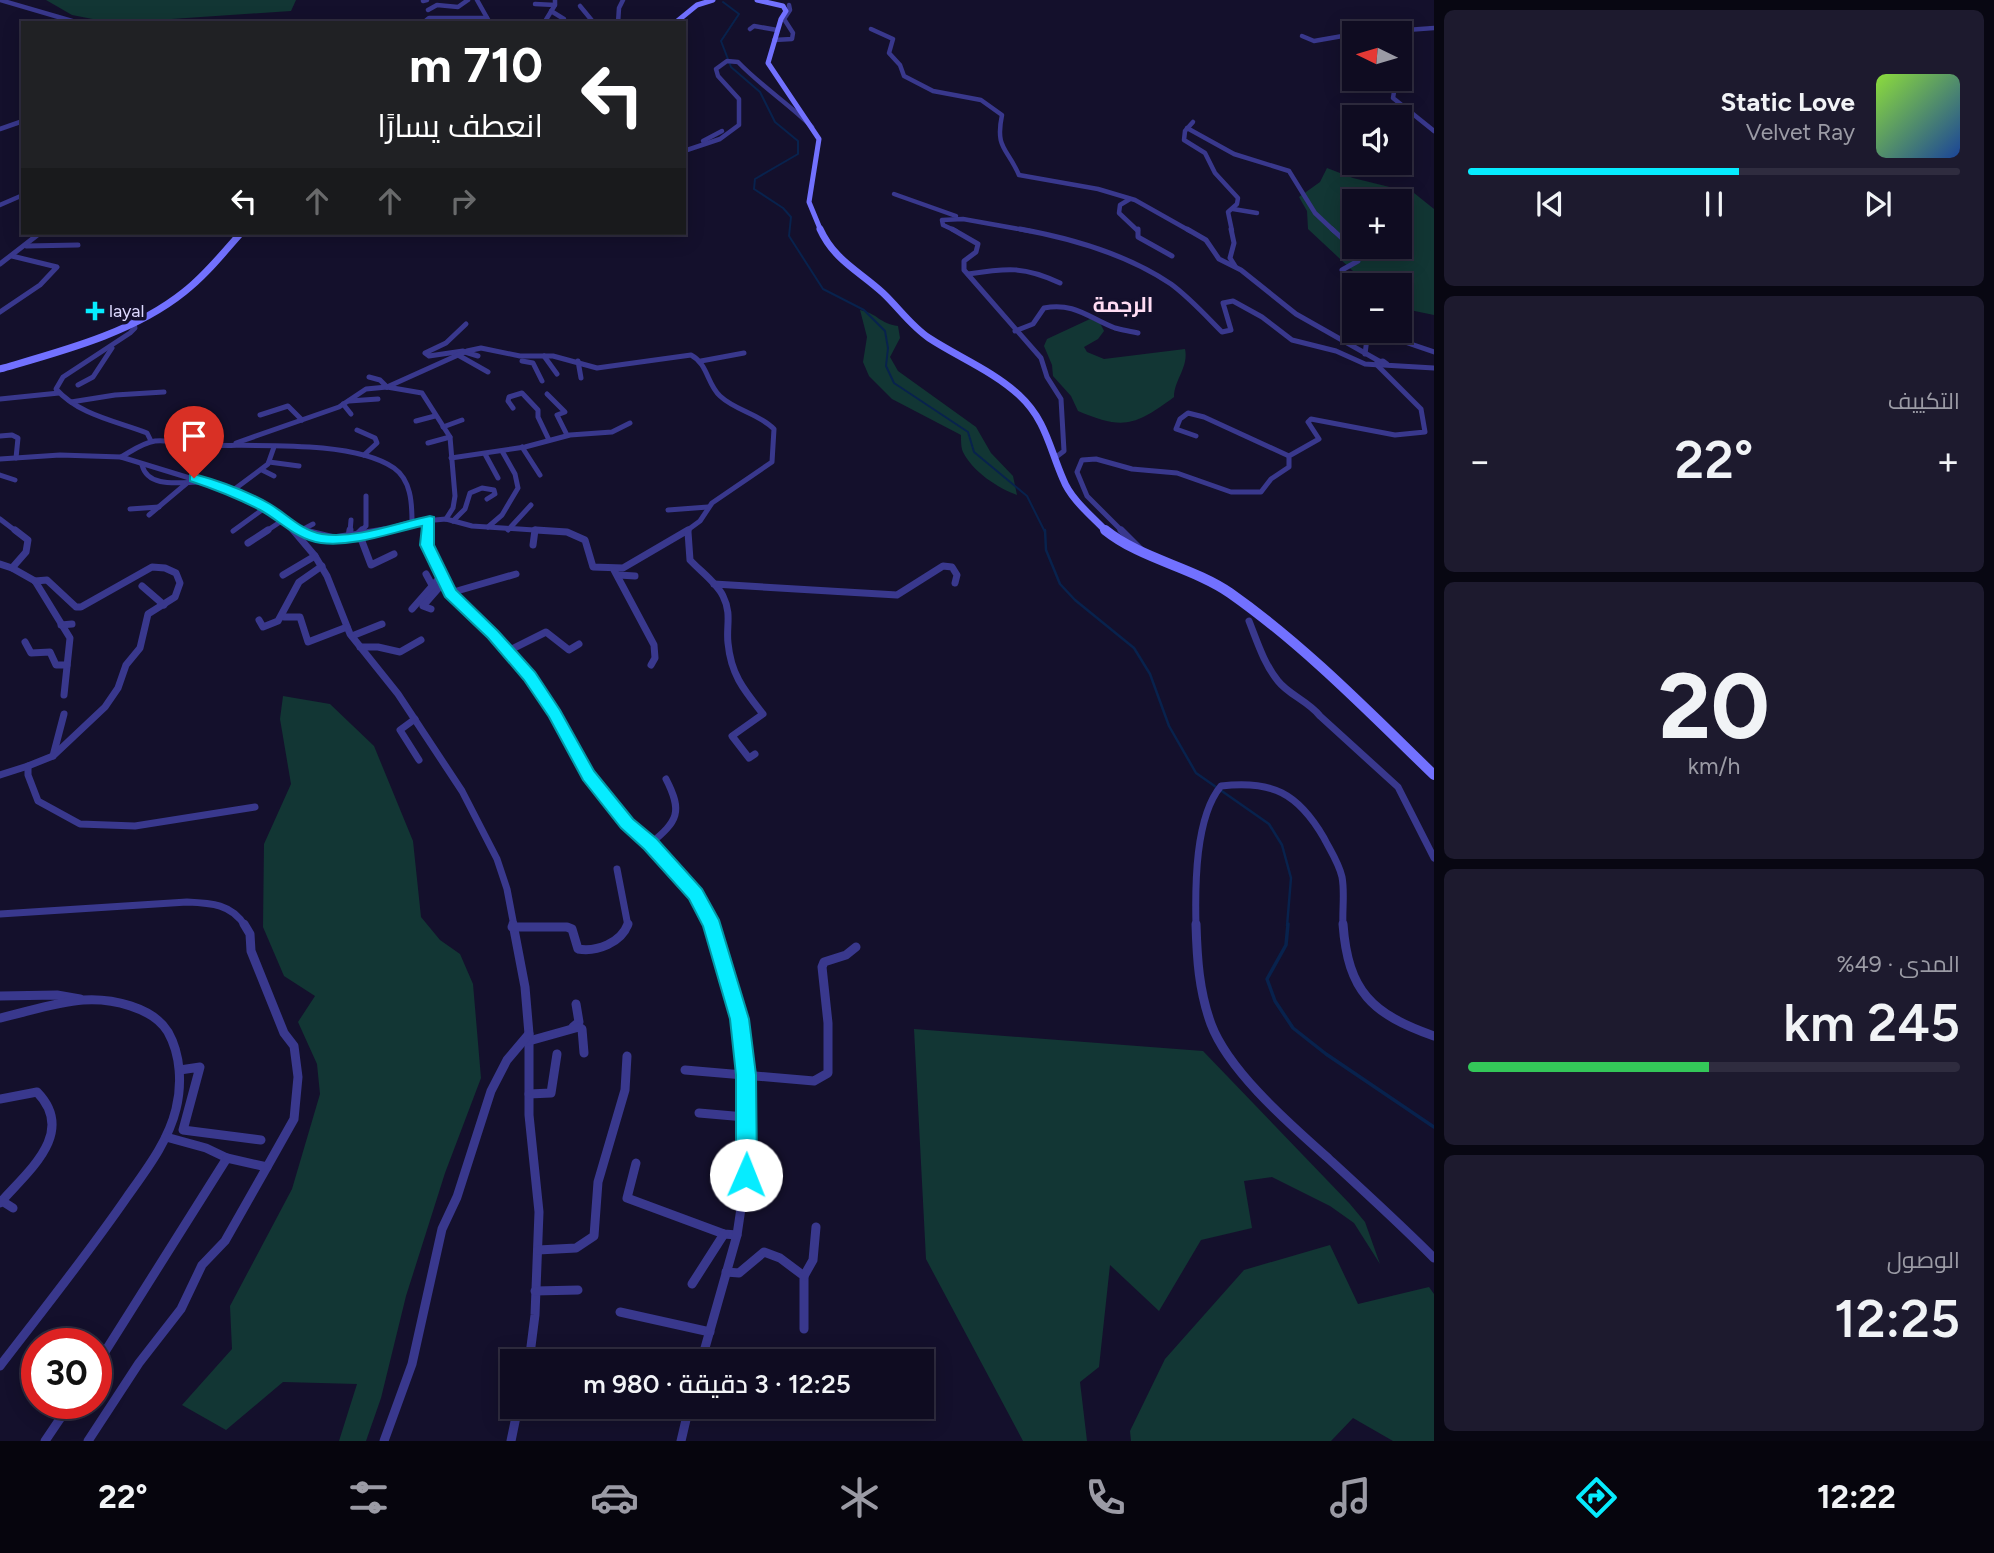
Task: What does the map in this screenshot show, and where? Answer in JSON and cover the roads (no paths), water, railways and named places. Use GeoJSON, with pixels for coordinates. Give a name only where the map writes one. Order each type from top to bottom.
{"type":"FeatureCollection","features":[{"type":"Feature","properties":{"kind":"main road"},"geometry":{"type":"LineString","coordinates":[[678,21],[697,5],[713,0]]}},
{"type":"Feature","properties":{"kind":"main road"},"geometry":{"type":"LineString","coordinates":[[757,0],[786,5],[768,60],[770,69],[819,139],[809,202],[826,242],[841,261],[881,291],[926,336],[992,375],[1019,395],[1043,424],[1063,480],[1079,502],[1107,531],[1227,591],[1273,626],[1340,684],[1434,775]]}},
{"type":"Feature","properties":{"kind":"main road"},"geometry":{"type":"LineString","coordinates":[[0,369],[133,321],[185,291],[239,235]]}},
{"type":"Feature","properties":{"kind":"street"},"geometry":{"type":"LineString","coordinates":[[428,10],[437,5],[458,7],[468,0]]}},
{"type":"Feature","properties":{"kind":"street"},"geometry":{"type":"LineString","coordinates":[[477,0],[488,21]]}},
{"type":"Feature","properties":{"kind":"street"},"geometry":{"type":"LineString","coordinates":[[618,21],[623,0]]}},
{"type":"Feature","properties":{"kind":"street"},"geometry":{"type":"LineString","coordinates":[[0,1],[72,21]]}},
{"type":"Feature","properties":{"kind":"street"},"geometry":{"type":"LineString","coordinates":[[535,4],[555,2],[545,21]]}},
{"type":"Feature","properties":{"kind":"street"},"geometry":{"type":"LineString","coordinates":[[774,40],[792,39],[793,33],[784,19],[790,10],[786,5],[794,2]]}},
{"type":"Feature","properties":{"kind":"street"},"geometry":{"type":"LineString","coordinates":[[580,6],[592,21]]}},
{"type":"Feature","properties":{"kind":"street"},"geometry":{"type":"LineString","coordinates":[[551,11],[564,21]]}},
{"type":"Feature","properties":{"kind":"street"},"geometry":{"type":"LineString","coordinates":[[425,21],[429,18],[488,21]]}},
{"type":"Feature","properties":{"kind":"street"},"geometry":{"type":"LineString","coordinates":[[750,29],[754,26],[777,30]]}},
{"type":"Feature","properties":{"kind":"street"},"geometry":{"type":"LineString","coordinates":[[871,29],[893,39],[889,53],[900,65],[904,76],[933,91],[981,100],[1002,115],[998,135],[1005,153],[1014,163],[1019,175],[1091,188],[1131,199],[1206,240],[1219,260],[1235,266],[1296,314],[1381,363],[1421,409],[1425,432],[1382,434],[1311,419],[1308,422],[1319,439],[1289,456],[1204,417],[1188,413],[1180,419],[1176,429],[1196,436]]}},
{"type":"Feature","properties":{"kind":"street"},"geometry":{"type":"LineString","coordinates":[[1412,32],[1433,29]]}},
{"type":"Feature","properties":{"kind":"street"},"geometry":{"type":"LineString","coordinates":[[1302,36],[1314,41],[1342,36]]}},
{"type":"Feature","properties":{"kind":"street"},"geometry":{"type":"LineString","coordinates":[[686,150],[726,136],[738,125],[739,99],[718,76],[716,69],[729,61],[738,62],[753,78],[789,104],[812,128]]}},
{"type":"Feature","properties":{"kind":"street"},"geometry":{"type":"LineString","coordinates":[[1392,91],[1393,98],[1434,131]]}},
{"type":"Feature","properties":{"kind":"street"},"geometry":{"type":"LineString","coordinates":[[1184,121],[1193,122],[1184,140],[1205,153],[1215,173],[1236,194],[1238,201],[1228,212],[1234,243],[1229,256],[1235,266]]}},
{"type":"Feature","properties":{"kind":"street"},"geometry":{"type":"LineString","coordinates":[[0,129],[21,122]]}},
{"type":"Feature","properties":{"kind":"street"},"geometry":{"type":"LineString","coordinates":[[1188,128],[1234,154],[1289,172],[1315,213],[1356,251],[1357,261],[1342,270]]}},
{"type":"Feature","properties":{"kind":"street"},"geometry":{"type":"LineString","coordinates":[[700,146],[699,143],[722,131]]}},
{"type":"Feature","properties":{"kind":"street"},"geometry":{"type":"LineString","coordinates":[[894,194],[958,219]]}},
{"type":"Feature","properties":{"kind":"street"},"geometry":{"type":"LineString","coordinates":[[0,205],[21,197]]}},
{"type":"Feature","properties":{"kind":"street"},"geometry":{"type":"LineString","coordinates":[[1131,199],[1120,205],[1119,212],[1138,229],[1138,237],[1161,247],[1172,257]]}},
{"type":"Feature","properties":{"kind":"street"},"geometry":{"type":"LineString","coordinates":[[1233,209],[1257,212]]}},
{"type":"Feature","properties":{"kind":"street"},"geometry":{"type":"LineString","coordinates":[[1056,457],[1064,452],[1060,399],[1047,377],[1039,354],[1015,331],[995,303],[964,270],[964,261],[976,252],[978,244],[940,223],[944,219],[1053,235],[1129,261],[1170,284],[1222,332],[1231,330],[1223,303],[1233,301],[1262,317],[1292,340],[1336,351],[1363,363],[1434,368]]}},
{"type":"Feature","properties":{"kind":"street"},"geometry":{"type":"LineString","coordinates":[[2,261],[38,235]]}},
{"type":"Feature","properties":{"kind":"street"},"geometry":{"type":"LineString","coordinates":[[26,246],[78,245]]}},
{"type":"Feature","properties":{"kind":"street"},"geometry":{"type":"LineString","coordinates":[[0,312],[40,285],[57,267],[12,256]]}},
{"type":"Feature","properties":{"kind":"street"},"geometry":{"type":"LineString","coordinates":[[968,274],[1025,267],[1060,283]]}},
{"type":"Feature","properties":{"kind":"street"},"geometry":{"type":"LineString","coordinates":[[1015,331],[1034,324],[1044,308],[1060,305],[1087,311],[1117,328],[1138,332]]}},
{"type":"Feature","properties":{"kind":"street"},"geometry":{"type":"LineString","coordinates":[[78,385],[93,377],[106,354],[135,328],[133,321]]}},
{"type":"Feature","properties":{"kind":"street"},"geometry":{"type":"LineString","coordinates":[[466,324],[446,343],[425,354],[429,356],[493,349],[533,363],[542,381]]}},
{"type":"Feature","properties":{"kind":"street"},"geometry":{"type":"LineString","coordinates":[[58,393],[58,384],[63,377],[97,353],[121,341]]}},
{"type":"Feature","properties":{"kind":"street"},"geometry":{"type":"LineString","coordinates":[[1365,354],[1366,343]]}},
{"type":"Feature","properties":{"kind":"street"},"geometry":{"type":"LineString","coordinates":[[1408,343],[1434,352]]}},
{"type":"Feature","properties":{"kind":"street"},"geometry":{"type":"LineString","coordinates":[[346,403],[359,392],[387,387],[466,351],[478,356]]}},
{"type":"Feature","properties":{"kind":"street"},"geometry":{"type":"LineString","coordinates":[[701,361],[744,353]]}},
{"type":"Feature","properties":{"kind":"street"},"geometry":{"type":"LineString","coordinates":[[458,355],[488,372]]}},
{"type":"Feature","properties":{"kind":"street"},"geometry":{"type":"LineString","coordinates":[[521,359],[544,356],[578,361],[597,368],[611,368],[651,358],[691,355],[701,361],[721,396],[766,421],[774,429],[772,462],[708,507],[688,533],[617,573]]}},
{"type":"Feature","properties":{"kind":"street"},"geometry":{"type":"LineString","coordinates":[[544,356],[557,374]]}},
{"type":"Feature","properties":{"kind":"street"},"geometry":{"type":"LineString","coordinates":[[521,359],[526,368]]}},
{"type":"Feature","properties":{"kind":"street"},"geometry":{"type":"LineString","coordinates":[[578,361],[581,378]]}},
{"type":"Feature","properties":{"kind":"street"},"geometry":{"type":"LineString","coordinates":[[369,377],[380,380],[387,387],[422,393],[450,437],[451,458],[456,469],[450,520]]}},
{"type":"Feature","properties":{"kind":"street"},"geometry":{"type":"LineString","coordinates":[[71,402],[115,395],[164,392]]}},
{"type":"Feature","properties":{"kind":"street"},"geometry":{"type":"LineString","coordinates":[[0,400],[58,393],[71,402],[147,433],[151,441]]}},
{"type":"Feature","properties":{"kind":"street"},"geometry":{"type":"LineString","coordinates":[[513,408],[508,401],[509,397],[522,393],[538,410],[549,440]]}},
{"type":"Feature","properties":{"kind":"street"},"geometry":{"type":"LineString","coordinates":[[547,394],[565,412],[557,415],[567,435]]}},
{"type":"Feature","properties":{"kind":"street"},"geometry":{"type":"LineString","coordinates":[[234,444],[346,403],[378,399]]}},
{"type":"Feature","properties":{"kind":"street"},"geometry":{"type":"LineString","coordinates":[[346,403],[351,414]]}},
{"type":"Feature","properties":{"kind":"street"},"geometry":{"type":"LineString","coordinates":[[260,415],[288,406],[302,420]]}},
{"type":"Feature","properties":{"kind":"street"},"geometry":{"type":"LineString","coordinates":[[416,421],[435,416]]}},
{"type":"Feature","properties":{"kind":"street"},"geometry":{"type":"LineString","coordinates":[[443,427],[462,420]]}},
{"type":"Feature","properties":{"kind":"street"},"geometry":{"type":"LineString","coordinates":[[451,458],[502,451],[567,435],[612,432],[630,423]]}},
{"type":"Feature","properties":{"kind":"street"},"geometry":{"type":"LineString","coordinates":[[357,430],[375,438],[377,443],[363,455]]}},
{"type":"Feature","properties":{"kind":"street"},"geometry":{"type":"LineString","coordinates":[[1,436],[18,438],[16,458]]}},
{"type":"Feature","properties":{"kind":"street"},"geometry":{"type":"LineString","coordinates":[[428,443],[450,437]]}},
{"type":"Feature","properties":{"kind":"street"},"geometry":{"type":"LineString","coordinates":[[121,457],[151,441],[195,445],[234,444],[363,455],[400,472],[410,491],[412,522]]}},
{"type":"Feature","properties":{"kind":"street"},"geometry":{"type":"LineString","coordinates":[[232,491],[262,470],[269,462],[274,447]]}},
{"type":"Feature","properties":{"kind":"street"},"geometry":{"type":"LineString","coordinates":[[522,447],[540,475]]}},
{"type":"Feature","properties":{"kind":"street"},"geometry":{"type":"LineString","coordinates":[[488,527],[502,515],[518,488],[515,474],[502,451]]}},
{"type":"Feature","properties":{"kind":"street"},"geometry":{"type":"LineString","coordinates":[[485,454],[498,478]]}},
{"type":"Feature","properties":{"kind":"street"},"geometry":{"type":"LineString","coordinates":[[0,459],[81,455],[121,457],[232,491],[266,508],[300,531],[321,538],[355,537],[430,520],[450,520],[471,527],[508,530],[554,530],[580,536],[588,545],[593,567],[635,576]]}},
{"type":"Feature","properties":{"kind":"street"},"geometry":{"type":"LineString","coordinates":[[1141,550],[1104,516],[1089,497],[1077,472],[1082,460],[1096,459],[1132,469],[1177,473],[1222,490],[1256,493],[1266,489],[1271,479],[1289,467],[1289,456]]}},
{"type":"Feature","properties":{"kind":"street"},"geometry":{"type":"LineString","coordinates":[[269,462],[299,466]]}},
{"type":"Feature","properties":{"kind":"street"},"geometry":{"type":"LineString","coordinates":[[142,465],[144,473],[155,481],[200,482]]}},
{"type":"Feature","properties":{"kind":"street"},"geometry":{"type":"LineString","coordinates":[[262,470],[274,476]]}},
{"type":"Feature","properties":{"kind":"street"},"geometry":{"type":"LineString","coordinates":[[0,475],[15,480]]}},
{"type":"Feature","properties":{"kind":"street"},"geometry":{"type":"LineString","coordinates":[[149,515],[187,483]]}},
{"type":"Feature","properties":{"kind":"street"},"geometry":{"type":"LineString","coordinates":[[450,520],[465,509],[470,493],[482,488],[494,490],[495,494],[487,499]]}},
{"type":"Feature","properties":{"kind":"street"},"geometry":{"type":"LineString","coordinates":[[355,537],[366,526],[366,496]]}},
{"type":"Feature","properties":{"kind":"street"},"geometry":{"type":"LineString","coordinates":[[508,530],[531,505]]}},
{"type":"Feature","properties":{"kind":"street"},"geometry":{"type":"LineString","coordinates":[[130,509],[159,507]]}},
{"type":"Feature","properties":{"kind":"street"},"geometry":{"type":"LineString","coordinates":[[668,510],[708,507]]}},
{"type":"Feature","properties":{"kind":"street"},"geometry":{"type":"LineString","coordinates":[[233,531],[266,508]]}},
{"type":"Feature","properties":{"kind":"street"},"geometry":{"type":"LineString","coordinates":[[0,520],[28,540],[26,553],[12,568]]}},
{"type":"Feature","properties":{"kind":"street"},"geometry":{"type":"LineString","coordinates":[[351,520],[355,537],[371,565],[394,554]]}},
{"type":"Feature","properties":{"kind":"street"},"geometry":{"type":"LineString","coordinates":[[430,520],[427,545],[450,593],[508,651],[548,703],[588,776],[627,823],[696,894],[712,925],[740,1019],[746,1075],[746,1175],[737,1235],[705,1349]]}},
{"type":"Feature","properties":{"kind":"street"},"geometry":{"type":"LineString","coordinates":[[248,543],[285,521]]}},
{"type":"Feature","properties":{"kind":"street"},"geometry":{"type":"LineString","coordinates":[[285,521],[322,566],[352,636],[415,719],[462,791],[497,859],[506,889],[525,987],[529,1094],[538,1199],[538,1250],[529,1349]]}},
{"type":"Feature","properties":{"kind":"street"},"geometry":{"type":"LineString","coordinates":[[300,531],[313,524]]}},
{"type":"Feature","properties":{"kind":"street"},"geometry":{"type":"LineString","coordinates":[[533,545],[535,530]]}},
{"type":"Feature","properties":{"kind":"street"},"geometry":{"type":"LineString","coordinates":[[688,533],[690,560],[722,593],[726,604],[730,625],[727,641],[737,681],[763,714],[732,736],[749,758],[755,754]]}},
{"type":"Feature","properties":{"kind":"street"},"geometry":{"type":"LineString","coordinates":[[283,575],[315,556]]}},
{"type":"Feature","properties":{"kind":"street"},"geometry":{"type":"LineString","coordinates":[[0,564],[35,581],[70,638],[64,695]]}},
{"type":"Feature","properties":{"kind":"street"},"geometry":{"type":"LineString","coordinates":[[285,617],[299,582],[322,566]]}},
{"type":"Feature","properties":{"kind":"street"},"geometry":{"type":"LineString","coordinates":[[713,584],[897,595],[943,566],[952,567],[957,575],[955,583]]}},
{"type":"Feature","properties":{"kind":"street"},"geometry":{"type":"LineString","coordinates":[[0,775],[53,756],[92,722],[118,688],[126,665],[140,648],[148,614],[175,597],[180,583],[176,573],[165,568],[147,569],[81,607],[72,604],[47,580],[35,581]]}},
{"type":"Feature","properties":{"kind":"street"},"geometry":{"type":"LineString","coordinates":[[450,593],[516,573]]}},
{"type":"Feature","properties":{"kind":"street"},"geometry":{"type":"LineString","coordinates":[[617,573],[654,645],[651,665]]}},
{"type":"Feature","properties":{"kind":"street"},"geometry":{"type":"LineString","coordinates":[[426,574],[432,586]]}},
{"type":"Feature","properties":{"kind":"street"},"geometry":{"type":"LineString","coordinates":[[412,609],[432,586],[442,579]]}},
{"type":"Feature","properties":{"kind":"street"},"geometry":{"type":"LineString","coordinates":[[431,609],[424,606],[442,579]]}},
{"type":"Feature","properties":{"kind":"street"},"geometry":{"type":"LineString","coordinates":[[142,586],[164,605]]}},
{"type":"Feature","properties":{"kind":"street"},"geometry":{"type":"LineString","coordinates":[[259,621],[263,626],[270,626],[285,617],[300,617],[308,642],[347,626]]}},
{"type":"Feature","properties":{"kind":"street"},"geometry":{"type":"LineString","coordinates":[[1250,621],[1267,664],[1279,683],[1311,704],[1320,716],[1367,756],[1398,788],[1434,858]]}},
{"type":"Feature","properties":{"kind":"street"},"geometry":{"type":"LineString","coordinates":[[61,625],[72,624]]}},
{"type":"Feature","properties":{"kind":"street"},"geometry":{"type":"LineString","coordinates":[[352,636],[382,624]]}},
{"type":"Feature","properties":{"kind":"street"},"geometry":{"type":"LineString","coordinates":[[508,651],[546,632],[569,650],[579,644]]}},
{"type":"Feature","properties":{"kind":"street"},"geometry":{"type":"LineString","coordinates":[[360,647],[376,647],[393,654],[421,640]]}},
{"type":"Feature","properties":{"kind":"street"},"geometry":{"type":"LineString","coordinates":[[25,642],[31,653],[50,652],[56,665],[67,665]]}},
{"type":"Feature","properties":{"kind":"street"},"geometry":{"type":"LineString","coordinates":[[53,756],[64,714]]}},
{"type":"Feature","properties":{"kind":"street"},"geometry":{"type":"LineString","coordinates":[[415,719],[400,730],[419,760]]}},
{"type":"Feature","properties":{"kind":"street"},"geometry":{"type":"LineString","coordinates":[[28,766],[38,801],[80,824],[135,826],[255,807]]}},
{"type":"Feature","properties":{"kind":"street"},"geometry":{"type":"LineString","coordinates":[[650,844],[664,834],[678,813],[678,803],[666,779]]}},
{"type":"Feature","properties":{"kind":"street"},"geometry":{"type":"LineString","coordinates":[[1434,1037],[1382,1014],[1367,1000],[1354,981],[1343,928],[1341,876],[1328,846],[1310,818],[1291,796],[1279,791],[1240,785],[1221,786],[1211,798],[1195,871],[1197,972],[1211,1024],[1220,1042],[1275,1109],[1434,1258]]}},
{"type":"Feature","properties":{"kind":"street"},"geometry":{"type":"LineString","coordinates":[[512,927],[567,927],[572,929],[578,949],[582,950],[596,950],[610,945],[628,927],[617,869]]}},
{"type":"Feature","properties":{"kind":"street"},"geometry":{"type":"LineString","coordinates":[[0,914],[187,902],[229,908],[240,917],[250,934],[251,951],[284,1033],[294,1046],[298,1077],[294,1119],[225,1241],[202,1265],[181,1309],[139,1363],[88,1441]]}},
{"type":"Feature","properties":{"kind":"street"},"geometry":{"type":"LineString","coordinates":[[685,1070],[814,1081],[828,1073],[828,1023],[822,967],[824,962],[846,955],[856,947]]}},
{"type":"Feature","properties":{"kind":"street"},"geometry":{"type":"LineString","coordinates":[[0,996],[57,995],[125,1005],[149,1013],[162,1022],[172,1038],[180,1070],[176,1111],[166,1137],[132,1192],[96,1242],[0,1366]]}},
{"type":"Feature","properties":{"kind":"street"},"geometry":{"type":"LineString","coordinates":[[0,1018],[84,1000]]}},
{"type":"Feature","properties":{"kind":"street"},"geometry":{"type":"LineString","coordinates":[[384,1441],[412,1364],[442,1229],[457,1197],[491,1091],[507,1060],[529,1038],[573,1027],[579,1022],[576,1004]]}},
{"type":"Feature","properties":{"kind":"street"},"geometry":{"type":"LineString","coordinates":[[573,1027],[582,1029],[584,1053]]}},
{"type":"Feature","properties":{"kind":"street"},"geometry":{"type":"LineString","coordinates":[[529,1094],[551,1093],[556,1054]]}},
{"type":"Feature","properties":{"kind":"street"},"geometry":{"type":"LineString","coordinates":[[538,1250],[578,1248],[594,1236],[598,1181],[623,1104],[628,1077],[627,1056]]}},
{"type":"Feature","properties":{"kind":"street"},"geometry":{"type":"LineString","coordinates":[[180,1070],[200,1068],[183,1130],[261,1140]]}},
{"type":"Feature","properties":{"kind":"street"},"geometry":{"type":"LineString","coordinates":[[0,1099],[37,1092],[53,1108],[56,1119],[45,1148],[1,1202],[13,1208]]}},
{"type":"Feature","properties":{"kind":"street"},"geometry":{"type":"LineString","coordinates":[[699,1113],[745,1117]]}},
{"type":"Feature","properties":{"kind":"street"},"geometry":{"type":"LineString","coordinates":[[166,1137],[206,1147],[227,1158],[267,1167]]}},
{"type":"Feature","properties":{"kind":"street"},"geometry":{"type":"LineString","coordinates":[[112,1341],[227,1158]]}},
{"type":"Feature","properties":{"kind":"street"},"geometry":{"type":"LineString","coordinates":[[636,1163],[627,1198],[724,1234],[737,1235]]}},
{"type":"Feature","properties":{"kind":"street"},"geometry":{"type":"LineString","coordinates":[[804,1329],[804,1276],[809,1272],[814,1259],[816,1227]]}},
{"type":"Feature","properties":{"kind":"street"},"geometry":{"type":"LineString","coordinates":[[692,1284],[724,1234]]}},
{"type":"Feature","properties":{"kind":"street"},"geometry":{"type":"LineString","coordinates":[[726,1272],[739,1273],[764,1251],[772,1253],[804,1276]]}},
{"type":"Feature","properties":{"kind":"street"},"geometry":{"type":"LineString","coordinates":[[535,1291],[579,1290]]}},
{"type":"Feature","properties":{"kind":"street"},"geometry":{"type":"LineString","coordinates":[[620,1312],[710,1332]]}},
{"type":"Feature","properties":{"kind":"street"},"geometry":{"type":"LineString","coordinates":[[45,1441],[60,1419]]}},
{"type":"Feature","properties":{"kind":"street"},"geometry":{"type":"LineString","coordinates":[[511,1441],[516,1419]]}},
{"type":"Feature","properties":{"kind":"street"},"geometry":{"type":"LineString","coordinates":[[681,1441],[686,1419]]}},
{"type":"Feature","properties":{"kind":"waterway"},"geometry":{"type":"LineString","coordinates":[[723,2],[739,14],[721,41],[731,67],[760,92],[775,122],[798,141],[798,154],[755,179],[754,189],[783,208],[791,217],[789,236],[823,289],[864,310],[885,331],[888,348],[886,366],[894,383],[968,432],[974,452],[1027,496],[1045,532]]}},
{"type":"Feature","properties":{"kind":"waterway"},"geometry":{"type":"LineString","coordinates":[[1045,530],[1046,550],[1060,584],[1075,600],[1134,648],[1150,674],[1169,726],[1196,773],[1269,824],[1282,845],[1291,878],[1287,926]]}},
{"type":"Feature","properties":{"kind":"waterway"},"geometry":{"type":"LineString","coordinates":[[1288,924],[1286,945],[1267,979],[1275,1001],[1293,1028],[1326,1054],[1434,1127]]}},
{"type":"Feature","properties":{"kind":"place","name":"layal"},"geometry":{"type":"Point","coordinates":[95,311]}},
{"type":"Feature","properties":{"kind":"district","name":"الرجمة"},"geometry":{"type":"Point","coordinates":[1123,304]}}]}
